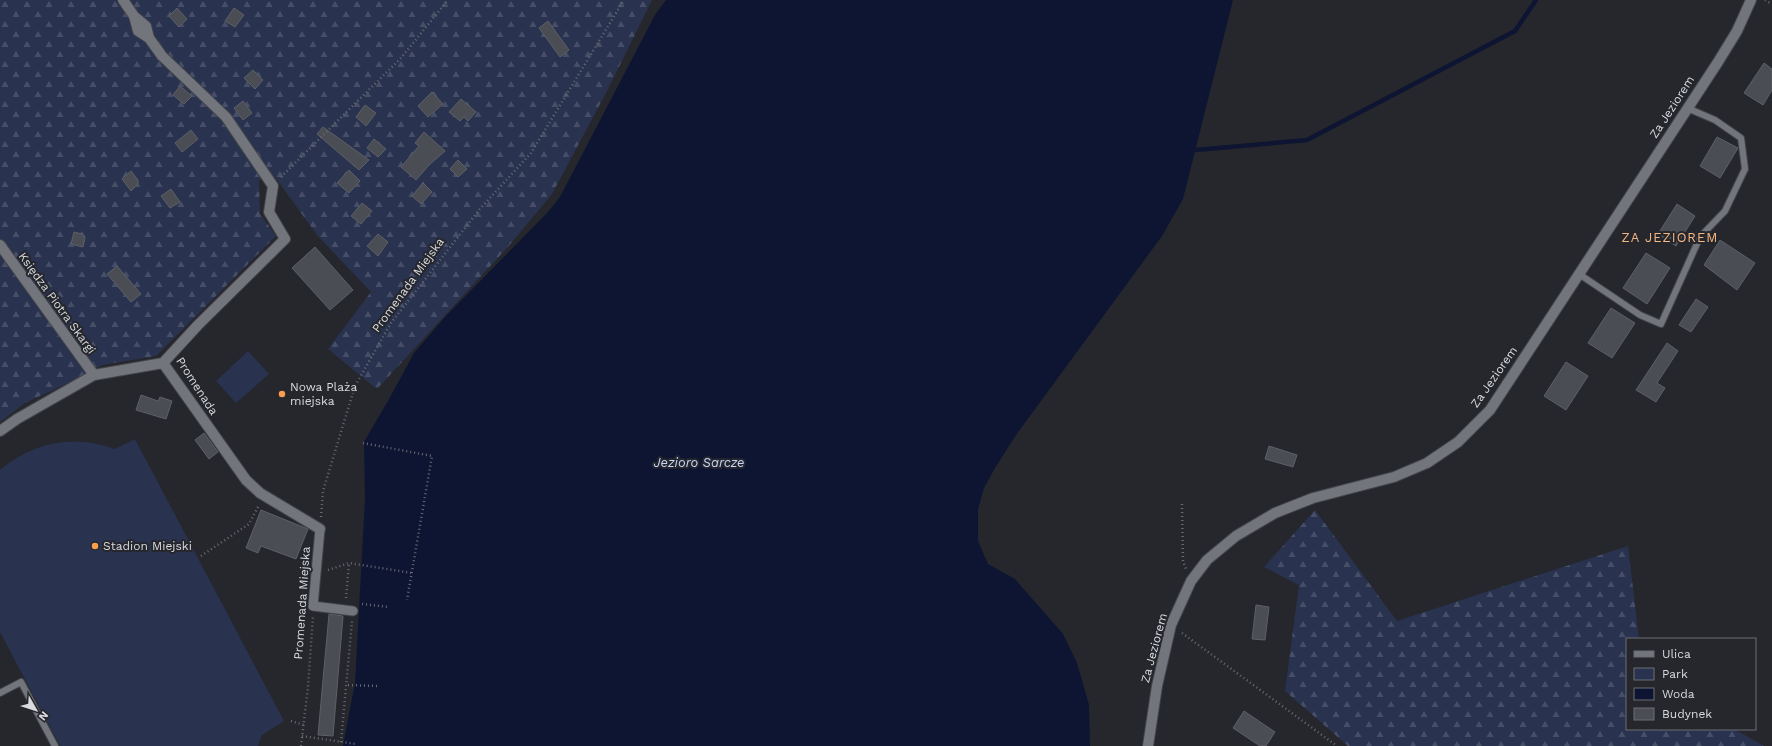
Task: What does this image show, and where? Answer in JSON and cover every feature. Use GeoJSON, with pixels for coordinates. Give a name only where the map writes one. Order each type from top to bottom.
{"type":"FeatureCollection","features":[{"type":"Feature","properties":{"kind":"street"},"geometry":{"type":"LineString","coordinates":[[123,0],[134,16],[138,31],[149,38],[162,56],[226,117],[273,186]]}},
{"type":"Feature","properties":{"kind":"street","name":"Za Jeziorem"},"geometry":{"type":"LineString","coordinates":[[1148,746],[1157,686],[1171,625],[1190,581],[1207,560],[1236,536],[1275,513],[1313,498],[1394,477],[1427,463],[1458,442],[1490,410],[1737,31],[1751,0]]}},
{"type":"Feature","properties":{"kind":"street","name":"Promenada"},"geometry":{"type":"LineString","coordinates":[[273,186],[269,212],[285,239],[198,325],[163,363],[246,480],[264,496],[320,529]]}},
{"type":"Feature","properties":{"kind":"street","name":"Księdza Piotra Skargi"},"geometry":{"type":"LineString","coordinates":[[0,245],[94,376]]}},
{"type":"Feature","properties":{"kind":"street"},"geometry":{"type":"LineString","coordinates":[[0,431],[17,419],[94,376],[163,363]]}},
{"type":"Feature","properties":{"kind":"street","name":"Promenada Miejska"},"geometry":{"type":"LineString","coordinates":[[313,606],[320,529]]}},
{"type":"Feature","properties":{"kind":"street"},"geometry":{"type":"LineString","coordinates":[[313,606],[349,610]]}},
{"type":"Feature","properties":{"kind":"lane"},"geometry":{"type":"LineString","coordinates":[[1579,274],[1640,315],[1661,324],[1700,237],[1725,211],[1745,169],[1741,138],[1715,120],[1687,108]]}},
{"type":"Feature","properties":{"kind":"lane"},"geometry":{"type":"LineString","coordinates":[[0,693],[21,682],[55,746]]}},
{"type":"Feature","properties":{"kind":"path"},"geometry":{"type":"LineString","coordinates":[[273,186],[401,58],[448,0]]}},
{"type":"Feature","properties":{"kind":"path","name":"Promenada Miejska"},"geometry":{"type":"LineString","coordinates":[[320,529],[322,490],[355,386],[391,324],[479,210],[531,153],[624,0]]}},
{"type":"Feature","properties":{"kind":"path"},"geometry":{"type":"LineString","coordinates":[[1765,0],[1772,4]]}},
{"type":"Feature","properties":{"kind":"path"},"geometry":{"type":"LineString","coordinates":[[363,442],[432,456],[407,600]]}},
{"type":"Feature","properties":{"kind":"path"},"geometry":{"type":"LineString","coordinates":[[201,556],[249,524],[264,496]]}},
{"type":"Feature","properties":{"kind":"path"},"geometry":{"type":"LineString","coordinates":[[1182,504],[1183,561],[1190,581]]}},
{"type":"Feature","properties":{"kind":"path"},"geometry":{"type":"LineString","coordinates":[[328,570],[349,563],[412,573]]}},
{"type":"Feature","properties":{"kind":"path"},"geometry":{"type":"LineString","coordinates":[[341,742],[348,685],[349,563]]}},
{"type":"Feature","properties":{"kind":"path"},"geometry":{"type":"LineString","coordinates":[[360,604],[390,606]]}},
{"type":"Feature","properties":{"kind":"path","name":"Promenada Miejska"},"geometry":{"type":"LineString","coordinates":[[301,746],[308,687],[313,606]]}},
{"type":"Feature","properties":{"kind":"path"},"geometry":{"type":"LineString","coordinates":[[1171,625],[1337,746]]}},
{"type":"Feature","properties":{"kind":"path"},"geometry":{"type":"LineString","coordinates":[[348,685],[377,686]]}},
{"type":"Feature","properties":{"kind":"path"},"geometry":{"type":"LineString","coordinates":[[291,721],[304,725]]}},
{"type":"Feature","properties":{"kind":"path"},"geometry":{"type":"LineString","coordinates":[[302,736],[356,744]]}},
{"type":"Feature","properties":{"kind":"green space"},"geometry":{"type":"Polygon","coordinates":[[[0,0],[652,0],[607,91],[552,194],[507,248],[377,389],[328,349],[371,292],[317,235],[275,177],[259,180],[260,214],[276,236],[156,356],[102,365],[85,375],[25,403],[0,422],[0,0]]]}},
{"type":"Feature","properties":{"kind":"green space"},"geometry":{"type":"Polygon","coordinates":[[[248,351],[269,374],[236,403],[216,381],[248,351]]]}},
{"type":"Feature","properties":{"kind":"green space","name":"Stadion Miejski"},"geometry":{"type":"Polygon","coordinates":[[[135,439],[284,721],[262,735],[258,746],[60,746],[0,632],[0,470],[13,460],[26,453],[54,443],[84,442],[100,444],[115,449],[135,439]]]}},
{"type":"Feature","properties":{"kind":"green space"},"geometry":{"type":"Polygon","coordinates":[[[1315,510],[1397,621],[1628,546],[1639,638],[1626,638],[1626,730],[1736,730],[1764,746],[1348,746],[1285,691],[1299,585],[1264,567],[1315,510]]]}},
{"type":"Feature","properties":{"kind":"water","name":"Jezioro Sarcze"},"geometry":{"type":"Polygon","coordinates":[[[666,0],[1233,0],[1183,199],[1162,236],[1016,435],[984,488],[978,509],[978,541],[988,564],[1015,579],[1063,634],[1077,663],[1089,705],[1090,746],[343,746],[355,683],[365,499],[364,442],[414,353],[445,317],[548,212],[560,197],[655,15],[666,0]]]}},
{"type":"Feature","properties":{"kind":"building"},"geometry":{"type":"Polygon","coordinates":[[[177,8],[187,19],[179,27],[169,16],[177,8]]]}},
{"type":"Feature","properties":{"kind":"building"},"geometry":{"type":"Polygon","coordinates":[[[234,8],[244,15],[235,27],[225,21],[234,8]]]}},
{"type":"Feature","properties":{"kind":"building"},"geometry":{"type":"Polygon","coordinates":[[[548,21],[569,50],[560,57],[539,28],[548,21]]]}},
{"type":"Feature","properties":{"kind":"building"},"geometry":{"type":"Polygon","coordinates":[[[1764,63],[1772,69],[1772,90],[1763,105],[1744,93],[1764,63]]]}},
{"type":"Feature","properties":{"kind":"building"},"geometry":{"type":"Polygon","coordinates":[[[253,70],[263,80],[255,89],[244,78],[253,70]]]}},
{"type":"Feature","properties":{"kind":"building"},"geometry":{"type":"Polygon","coordinates":[[[180,86],[192,96],[184,104],[173,95],[180,86]]]}},
{"type":"Feature","properties":{"kind":"building"},"geometry":{"type":"Polygon","coordinates":[[[432,92],[443,104],[428,117],[418,106],[432,92]]]}},
{"type":"Feature","properties":{"kind":"building"},"geometry":{"type":"Polygon","coordinates":[[[461,99],[476,112],[468,121],[464,117],[460,121],[449,112],[461,99]]]}},
{"type":"Feature","properties":{"kind":"building"},"geometry":{"type":"Polygon","coordinates":[[[243,101],[252,113],[243,120],[234,108],[243,101]]]}},
{"type":"Feature","properties":{"kind":"building"},"geometry":{"type":"Polygon","coordinates":[[[365,105],[376,113],[366,126],[356,117],[365,105]]]}},
{"type":"Feature","properties":{"kind":"building"},"geometry":{"type":"Polygon","coordinates":[[[323,127],[369,160],[359,170],[317,134],[323,127]]]}},
{"type":"Feature","properties":{"kind":"building"},"geometry":{"type":"Polygon","coordinates":[[[191,130],[198,139],[182,152],[175,143],[191,130]]]}},
{"type":"Feature","properties":{"kind":"building"},"geometry":{"type":"Polygon","coordinates":[[[424,132],[445,151],[429,165],[416,180],[401,167],[419,146],[415,143],[424,132]]]}},
{"type":"Feature","properties":{"kind":"building"},"geometry":{"type":"Polygon","coordinates":[[[1717,137],[1738,148],[1720,178],[1700,166],[1717,137]]]}},
{"type":"Feature","properties":{"kind":"building"},"geometry":{"type":"Polygon","coordinates":[[[374,139],[386,149],[378,157],[367,148],[374,139]]]}},
{"type":"Feature","properties":{"kind":"building"},"geometry":{"type":"Polygon","coordinates":[[[458,160],[467,169],[458,177],[450,169],[458,160]]]}},
{"type":"Feature","properties":{"kind":"building"},"geometry":{"type":"Polygon","coordinates":[[[349,170],[360,181],[349,193],[337,183],[349,170]]]}},
{"type":"Feature","properties":{"kind":"building"},"geometry":{"type":"Polygon","coordinates":[[[131,171],[138,180],[138,184],[131,191],[122,179],[131,171]]]}},
{"type":"Feature","properties":{"kind":"building"},"geometry":{"type":"Polygon","coordinates":[[[423,183],[432,192],[421,204],[412,196],[423,183]]]}},
{"type":"Feature","properties":{"kind":"building"},"geometry":{"type":"Polygon","coordinates":[[[171,189],[180,202],[170,208],[161,196],[171,189]]]}},
{"type":"Feature","properties":{"kind":"building"},"geometry":{"type":"Polygon","coordinates":[[[362,203],[372,211],[361,224],[351,216],[362,203]]]}},
{"type":"Feature","properties":{"kind":"building"},"geometry":{"type":"Polygon","coordinates":[[[1677,204],[1695,216],[1676,246],[1658,234],[1677,204]]]}},
{"type":"Feature","properties":{"kind":"building"},"geometry":{"type":"Polygon","coordinates":[[[74,232],[82,234],[85,238],[83,247],[71,244],[74,232]]]}},
{"type":"Feature","properties":{"kind":"building"},"geometry":{"type":"Polygon","coordinates":[[[378,234],[388,242],[378,256],[367,246],[378,234]]]}},
{"type":"Feature","properties":{"kind":"building"},"geometry":{"type":"Polygon","coordinates":[[[1720,240],[1755,263],[1737,290],[1704,265],[1720,240]]]}},
{"type":"Feature","properties":{"kind":"building"},"geometry":{"type":"Polygon","coordinates":[[[315,247],[353,290],[330,310],[292,268],[315,247]]]}},
{"type":"Feature","properties":{"kind":"building"},"geometry":{"type":"Polygon","coordinates":[[[1646,253],[1670,268],[1647,304],[1623,288],[1646,253]]]}},
{"type":"Feature","properties":{"kind":"building"},"geometry":{"type":"Polygon","coordinates":[[[117,266],[141,294],[131,302],[107,274],[117,266]]]}},
{"type":"Feature","properties":{"kind":"building"},"geometry":{"type":"Polygon","coordinates":[[[1696,299],[1708,307],[1691,332],[1679,325],[1696,299]]]}},
{"type":"Feature","properties":{"kind":"building"},"geometry":{"type":"Polygon","coordinates":[[[1611,308],[1635,323],[1612,358],[1588,343],[1611,308]]]}},
{"type":"Feature","properties":{"kind":"building"},"geometry":{"type":"Polygon","coordinates":[[[1667,343],[1678,351],[1657,383],[1665,388],[1656,402],[1636,390],[1667,343]]]}},
{"type":"Feature","properties":{"kind":"building"},"geometry":{"type":"Polygon","coordinates":[[[1566,362],[1588,376],[1566,410],[1544,396],[1566,362]]]}},
{"type":"Feature","properties":{"kind":"building"},"geometry":{"type":"Polygon","coordinates":[[[141,395],[158,401],[160,397],[172,401],[166,419],[136,410],[141,395]]]}},
{"type":"Feature","properties":{"kind":"building"},"geometry":{"type":"Polygon","coordinates":[[[204,433],[218,452],[209,459],[195,440],[204,433]]]}},
{"type":"Feature","properties":{"kind":"building"},"geometry":{"type":"Polygon","coordinates":[[[1269,446],[1297,455],[1293,467],[1265,459],[1269,446]]]}},
{"type":"Feature","properties":{"kind":"building"},"geometry":{"type":"Polygon","coordinates":[[[261,510],[308,529],[296,559],[261,546],[258,553],[246,548],[261,510]]]}},
{"type":"Feature","properties":{"kind":"building"},"geometry":{"type":"Polygon","coordinates":[[[1256,605],[1269,607],[1265,640],[1252,639],[1256,605]]]}},
{"type":"Feature","properties":{"kind":"building"},"geometry":{"type":"Polygon","coordinates":[[[329,614],[343,616],[333,736],[318,735],[329,614]]]}},
{"type":"Feature","properties":{"kind":"building"},"geometry":{"type":"Polygon","coordinates":[[[1244,711],[1275,732],[1266,746],[1260,746],[1233,728],[1244,711]]]}},
{"type":"Feature","properties":{"kind":"waterway"},"geometry":{"type":"LineString","coordinates":[[1196,150],[1307,140],[1515,31],[1536,0]]}},
{"type":"Feature","properties":{"kind":"place","name":"Nowa Plaża miejska"},"geometry":{"type":"Point","coordinates":[282,394]}},
{"type":"Feature","properties":{"kind":"place","name":"Stadion Miejski"},"geometry":{"type":"Point","coordinates":[95,546]}},
{"type":"Feature","properties":{"kind":"district","name":"ZA JEZIOREM"},"geometry":{"type":"Point","coordinates":[1670,237]}}]}
